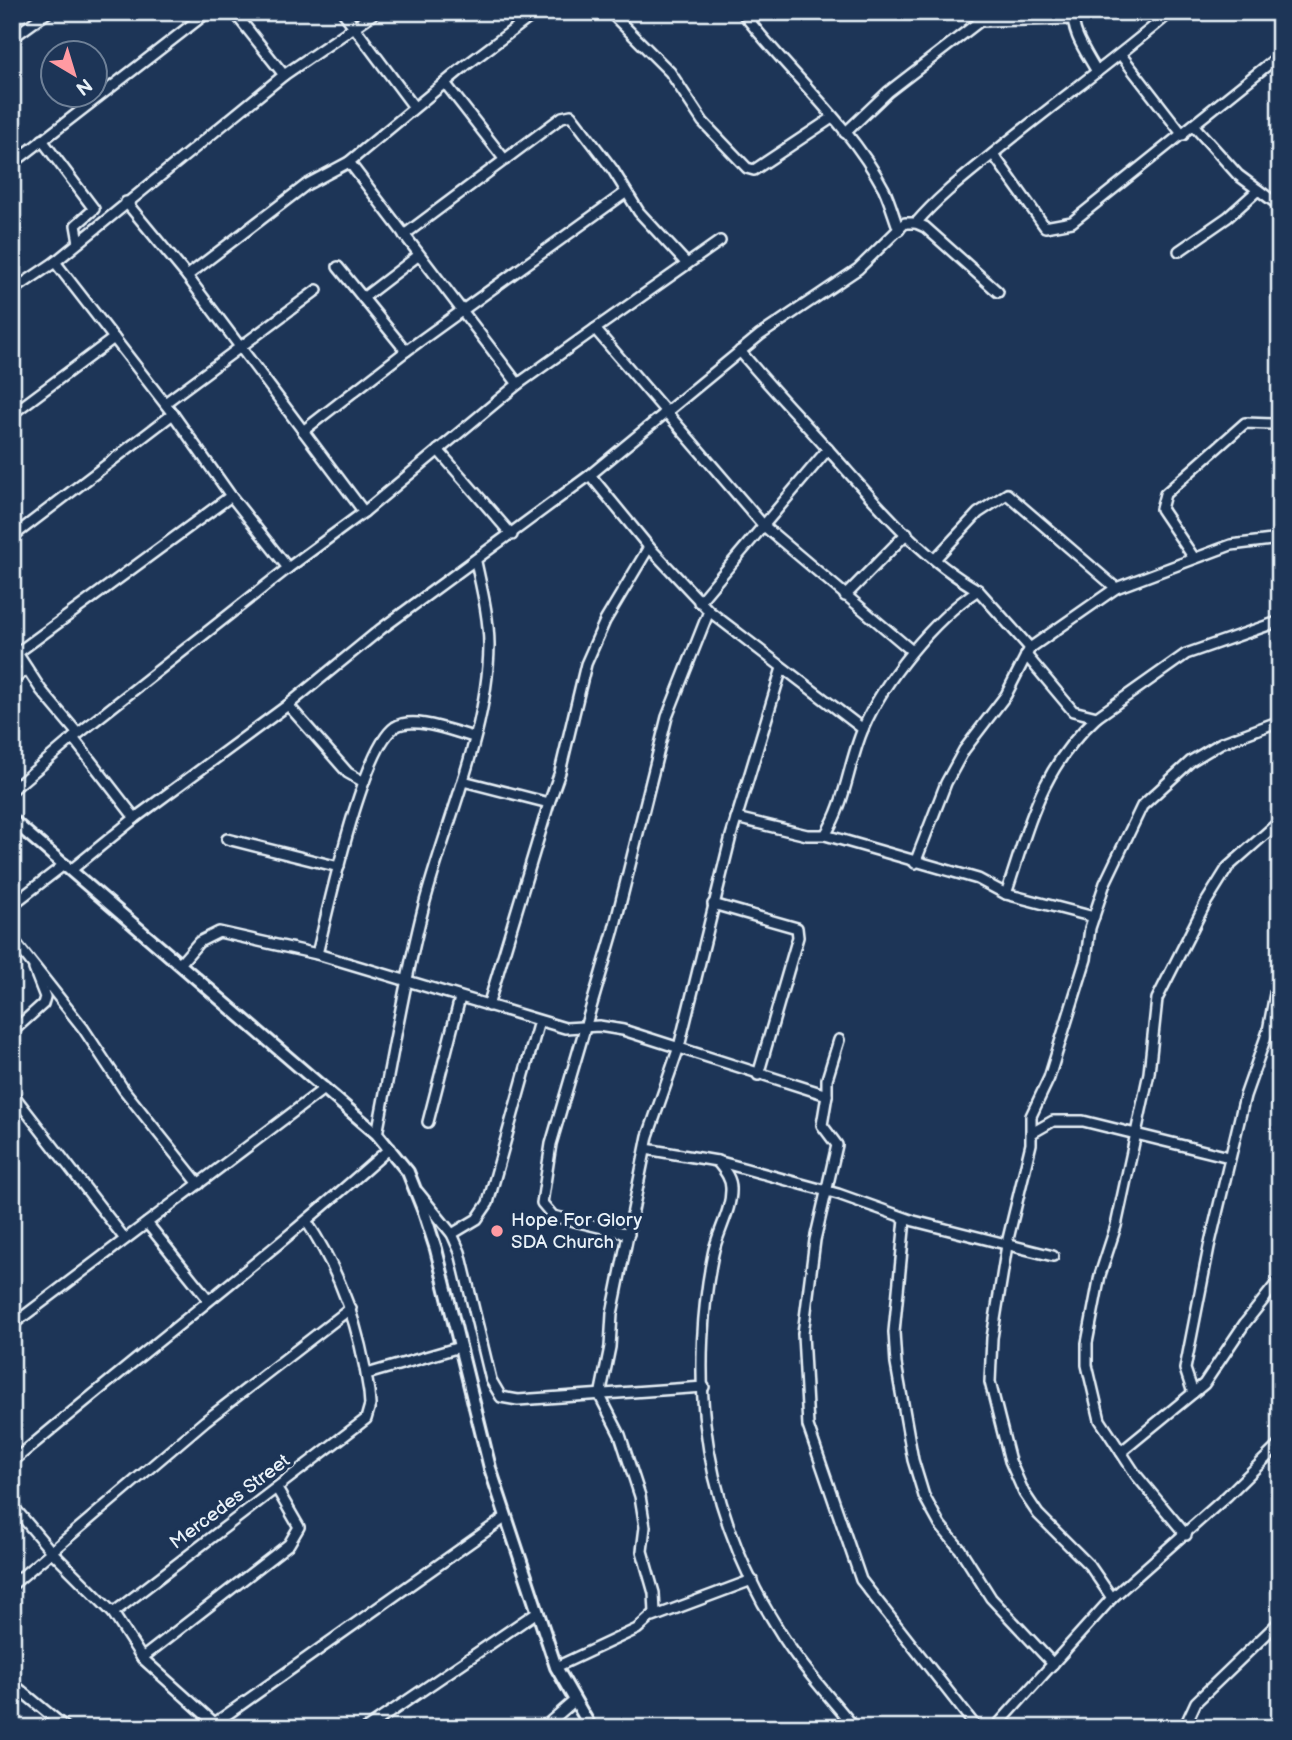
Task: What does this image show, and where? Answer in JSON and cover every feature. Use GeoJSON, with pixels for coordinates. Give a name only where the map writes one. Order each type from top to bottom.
{"type":"FeatureCollection","features":[{"type":"Feature","properties":{"kind":"street"},"geometry":{"type":"LineString","coordinates":[[12,38],[48,12]]}},
{"type":"Feature","properties":{"kind":"street"},"geometry":{"type":"LineString","coordinates":[[12,164],[208,12]]}},
{"type":"Feature","properties":{"kind":"street"},"geometry":{"type":"LineString","coordinates":[[234,12],[284,75]]}},
{"type":"Feature","properties":{"kind":"street"},"geometry":{"type":"LineString","coordinates":[[343,12],[414,107]]}},
{"type":"Feature","properties":{"kind":"street"},"geometry":{"type":"LineString","coordinates":[[12,291],[55,262],[284,75],[376,12]]}},
{"type":"Feature","properties":{"kind":"street"},"geometry":{"type":"LineString","coordinates":[[187,276],[306,185],[349,163],[414,107],[537,12]]}},
{"type":"Feature","properties":{"kind":"street"},"geometry":{"type":"LineString","coordinates":[[610,12],[670,72],[703,122],[747,168],[754,170],[832,118]]}},
{"type":"Feature","properties":{"kind":"street"},"geometry":{"type":"LineString","coordinates":[[742,12],[845,133],[884,189],[899,230]]}},
{"type":"Feature","properties":{"kind":"street"},"geometry":{"type":"LineString","coordinates":[[916,223],[939,196],[1121,55],[1171,12]]}},
{"type":"Feature","properties":{"kind":"street"},"geometry":{"type":"LineString","coordinates":[[845,133],[888,92],[980,17],[1074,16],[1097,72]]}},
{"type":"Feature","properties":{"kind":"street"},"geometry":{"type":"LineString","coordinates":[[1121,55],[1184,135]]}},
{"type":"Feature","properties":{"kind":"street"},"geometry":{"type":"LineString","coordinates":[[993,154],[1045,227],[1072,222],[1184,135],[1280,55]]}},
{"type":"Feature","properties":{"kind":"street"},"geometry":{"type":"LineString","coordinates":[[444,83],[505,160]]}},
{"type":"Feature","properties":{"kind":"street"},"geometry":{"type":"LineString","coordinates":[[404,235],[562,117],[571,115],[613,170],[625,194],[687,264]]}},
{"type":"Feature","properties":{"kind":"street"},"geometry":{"type":"LineString","coordinates":[[1194,126],[1238,175],[1280,206]]}},
{"type":"Feature","properties":{"kind":"street"},"geometry":{"type":"LineString","coordinates":[[43,140],[94,209],[76,225],[79,242]]}},
{"type":"Feature","properties":{"kind":"street"},"geometry":{"type":"LineString","coordinates":[[349,163],[518,384]]}},
{"type":"Feature","properties":{"kind":"street"},"geometry":{"type":"LineString","coordinates":[[1179,250],[1228,217],[1258,190]]}},
{"type":"Feature","properties":{"kind":"street"},"geometry":{"type":"LineString","coordinates":[[303,431],[406,351],[625,194]]}},
{"type":"Feature","properties":{"kind":"street"},"geometry":{"type":"LineString","coordinates":[[127,202],[187,276],[364,512]]}},
{"type":"Feature","properties":{"kind":"street"},"geometry":{"type":"LineString","coordinates":[[12,905],[288,705],[381,629],[512,535],[590,475],[740,351],[858,269],[905,223],[916,223],[998,292]]}},
{"type":"Feature","properties":{"kind":"street"},"geometry":{"type":"LineString","coordinates":[[12,790],[75,736],[288,568],[364,512],[518,384],[720,241]]}},
{"type":"Feature","properties":{"kind":"street"},"geometry":{"type":"LineString","coordinates":[[363,298],[419,255]]}},
{"type":"Feature","properties":{"kind":"street"},"geometry":{"type":"LineString","coordinates":[[55,262],[288,568]]}},
{"type":"Feature","properties":{"kind":"street"},"geometry":{"type":"LineString","coordinates":[[338,267],[406,351]]}},
{"type":"Feature","properties":{"kind":"street"},"geometry":{"type":"LineString","coordinates":[[165,404],[317,290]]}},
{"type":"Feature","properties":{"kind":"street"},"geometry":{"type":"LineString","coordinates":[[595,329],[764,526],[912,651]]}},
{"type":"Feature","properties":{"kind":"street"},"geometry":{"type":"LineString","coordinates":[[12,414],[114,338]]}},
{"type":"Feature","properties":{"kind":"street"},"geometry":{"type":"LineString","coordinates":[[740,351],[783,402],[908,533],[935,559],[978,590],[1073,710],[1097,717]]}},
{"type":"Feature","properties":{"kind":"street"},"geometry":{"type":"LineString","coordinates":[[12,537],[173,414]]}},
{"type":"Feature","properties":{"kind":"street"},"geometry":{"type":"LineString","coordinates":[[1194,558],[1161,509],[1165,494],[1245,423],[1271,424]]}},
{"type":"Feature","properties":{"kind":"street"},"geometry":{"type":"LineString","coordinates":[[699,602],[828,449]]}},
{"type":"Feature","properties":{"kind":"street"},"geometry":{"type":"LineString","coordinates":[[438,450],[512,535]]}},
{"type":"Feature","properties":{"kind":"street"},"geometry":{"type":"LineString","coordinates":[[590,475],[649,547],[699,602],[863,729]]}},
{"type":"Feature","properties":{"kind":"street"},"geometry":{"type":"LineString","coordinates":[[935,559],[978,513],[1007,494],[1116,588]]}},
{"type":"Feature","properties":{"kind":"street"},"geometry":{"type":"LineString","coordinates":[[135,818],[15,650],[231,496]]}},
{"type":"Feature","properties":{"kind":"street"},"geometry":{"type":"LineString","coordinates":[[845,596],[908,533]]}},
{"type":"Feature","properties":{"kind":"street"},"geometry":{"type":"LineString","coordinates":[[915,863],[946,783],[964,750],[1006,695],[1028,651],[1116,588],[1231,545],[1280,539]]}},
{"type":"Feature","properties":{"kind":"street"},"geometry":{"type":"LineString","coordinates":[[488,1006],[560,772],[586,664],[605,621],[649,547]]}},
{"type":"Feature","properties":{"kind":"street"},"geometry":{"type":"LineString","coordinates":[[377,1134],[423,909],[463,781],[484,687],[489,644],[486,606],[476,562]]}},
{"type":"Feature","properties":{"kind":"street"},"geometry":{"type":"LineString","coordinates":[[825,835],[836,820],[863,729],[912,651],[978,590]]}},
{"type":"Feature","properties":{"kind":"street"},"geometry":{"type":"LineString","coordinates":[[629,1234],[553,1216],[541,1203],[551,1144],[614,929],[667,716],[709,611]]}},
{"type":"Feature","properties":{"kind":"street"},"geometry":{"type":"LineString","coordinates":[[1006,894],[1045,781],[1062,753],[1097,717],[1186,654],[1280,621]]}},
{"type":"Feature","properties":{"kind":"street"},"geometry":{"type":"LineString","coordinates":[[653,1617],[654,1593],[642,1551],[645,1527],[640,1496],[620,1435],[600,1396],[646,1149],[679,1047],[736,818],[782,668]]}},
{"type":"Feature","properties":{"kind":"street"},"geometry":{"type":"LineString","coordinates":[[12,681],[26,669]]}},
{"type":"Feature","properties":{"kind":"street"},"geometry":{"type":"LineString","coordinates":[[288,705],[348,773],[364,782]]}},
{"type":"Feature","properties":{"kind":"street"},"geometry":{"type":"LineString","coordinates":[[1112,1598],[1071,1543],[1038,1514],[1024,1493],[1010,1461],[990,1382],[992,1338],[1007,1245],[1032,1133],[1031,1116],[1049,1078],[1087,954],[1094,917],[1105,883],[1142,806],[1191,761],[1230,739],[1279,721],[1280,732]]}},
{"type":"Feature","properties":{"kind":"street"},"geometry":{"type":"LineString","coordinates":[[317,954],[364,782],[388,734],[396,726],[422,725],[474,737]]}},
{"type":"Feature","properties":{"kind":"street"},"geometry":{"type":"LineString","coordinates":[[463,781],[549,803]]}},
{"type":"Feature","properties":{"kind":"street"},"geometry":{"type":"LineString","coordinates":[[736,818],[807,835],[825,835],[978,879],[1006,894],[1094,917]]}},
{"type":"Feature","properties":{"kind":"street"},"geometry":{"type":"LineString","coordinates":[[12,820],[377,1134],[408,1172],[436,1249],[490,1468],[537,1612],[556,1667],[591,1728]]}},
{"type":"Feature","properties":{"kind":"street"},"geometry":{"type":"LineString","coordinates":[[1185,1535],[1121,1452],[1100,1420],[1087,1354],[1100,1275],[1116,1226],[1151,1062],[1157,999],[1228,867],[1280,821]]}},
{"type":"Feature","properties":{"kind":"street"},"geometry":{"type":"LineString","coordinates":[[227,839],[339,867]]}},
{"type":"Feature","properties":{"kind":"street"},"geometry":{"type":"LineString","coordinates":[[713,904],[797,928],[799,937],[758,1075]]}},
{"type":"Feature","properties":{"kind":"street"},"geometry":{"type":"LineString","coordinates":[[180,964],[199,942],[219,932],[317,954],[565,1028],[611,1027],[827,1095]]}},
{"type":"Feature","properties":{"kind":"street"},"geometry":{"type":"LineString","coordinates":[[12,937],[83,1028],[124,1090],[199,1184]]}},
{"type":"Feature","properties":{"kind":"street"},"geometry":{"type":"LineString","coordinates":[[12,1032],[43,1004],[45,998],[34,967]]}},
{"type":"Feature","properties":{"kind":"street"},"geometry":{"type":"LineString","coordinates":[[1193,1393],[1185,1369],[1229,1157],[1245,1096],[1268,1031],[1280,967]]}},
{"type":"Feature","properties":{"kind":"street"},"geometry":{"type":"LineString","coordinates":[[428,1122],[460,998]]}},
{"type":"Feature","properties":{"kind":"street"},"geometry":{"type":"LineString","coordinates":[[452,1234],[477,1219],[488,1203],[539,1021]]}},
{"type":"Feature","properties":{"kind":"street"},"geometry":{"type":"LineString","coordinates":[[839,1040],[827,1079],[822,1125],[837,1145],[824,1190],[803,1334],[808,1426],[861,1580],[977,1728]]}},
{"type":"Feature","properties":{"kind":"street"},"geometry":{"type":"LineString","coordinates":[[12,1325],[325,1088]]}},
{"type":"Feature","properties":{"kind":"street"},"geometry":{"type":"LineString","coordinates":[[12,1093],[125,1239]]}},
{"type":"Feature","properties":{"kind":"street"},"geometry":{"type":"LineString","coordinates":[[1032,1133],[1054,1121],[1069,1119],[1229,1157]]}},
{"type":"Feature","properties":{"kind":"street"},"geometry":{"type":"LineString","coordinates":[[12,1461],[208,1299],[307,1222],[390,1148]]}},
{"type":"Feature","properties":{"kind":"street"},"geometry":{"type":"LineString","coordinates":[[646,1149],[717,1161],[824,1190],[905,1219],[1053,1256]]}},
{"type":"Feature","properties":{"kind":"street"},"geometry":{"type":"LineString","coordinates":[[717,1161],[728,1176],[731,1198],[718,1231],[705,1304],[705,1421],[717,1491],[752,1580],[777,1629],[855,1728]]}},
{"type":"Feature","properties":{"kind":"street"},"geometry":{"type":"LineString","coordinates":[[413,1185],[452,1234],[460,1252],[497,1393],[509,1401],[704,1387]]}},
{"type":"Feature","properties":{"kind":"street"},"geometry":{"type":"LineString","coordinates":[[905,1219],[894,1332],[896,1364],[913,1460],[925,1496],[940,1525],[960,1549],[991,1598],[1053,1664]]}},
{"type":"Feature","properties":{"kind":"street"},"geometry":{"type":"LineString","coordinates":[[307,1222],[335,1268],[351,1308],[367,1374],[460,1347]]}},
{"type":"Feature","properties":{"kind":"street"},"geometry":{"type":"LineString","coordinates":[[146,1223],[208,1299]]}},
{"type":"Feature","properties":{"kind":"street"},"geometry":{"type":"LineString","coordinates":[[1121,1452],[1193,1393],[1216,1370],[1245,1324],[1280,1279]]}},
{"type":"Feature","properties":{"kind":"street"},"geometry":{"type":"LineString","coordinates":[[12,1584],[205,1421],[351,1308]]}},
{"type":"Feature","properties":{"kind":"street","name":"Mercedes Street"},"geometry":{"type":"LineString","coordinates":[[113,1613],[366,1419],[370,1405],[367,1374]]}},
{"type":"Feature","properties":{"kind":"street"},"geometry":{"type":"LineString","coordinates":[[995,1728],[1112,1598],[1185,1535],[1280,1444]]}},
{"type":"Feature","properties":{"kind":"street"},"geometry":{"type":"LineString","coordinates":[[142,1658],[289,1544],[299,1527],[277,1489]]}},
{"type":"Feature","properties":{"kind":"street"},"geometry":{"type":"LineString","coordinates":[[12,1506],[50,1550],[113,1613],[142,1658],[218,1726],[506,1517]]}},
{"type":"Feature","properties":{"kind":"street"},"geometry":{"type":"LineString","coordinates":[[556,1667],[637,1629],[653,1617],[752,1580]]}},
{"type":"Feature","properties":{"kind":"street"},"geometry":{"type":"LineString","coordinates":[[367,1728],[537,1612]]}},
{"type":"Feature","properties":{"kind":"street"},"geometry":{"type":"LineString","coordinates":[[1184,1728],[1196,1702],[1280,1621]]}},
{"type":"Feature","properties":{"kind":"street"},"geometry":{"type":"LineString","coordinates":[[12,1683],[66,1728]]}},
{"type":"Feature","properties":{"kind":"street"},"geometry":{"type":"LineString","coordinates":[[544,1728],[574,1701]]}},
{"type":"Feature","properties":{"kind":"place","name":"Hope For Glory SDA Church"},"geometry":{"type":"Point","coordinates":[497,1231]}}]}
